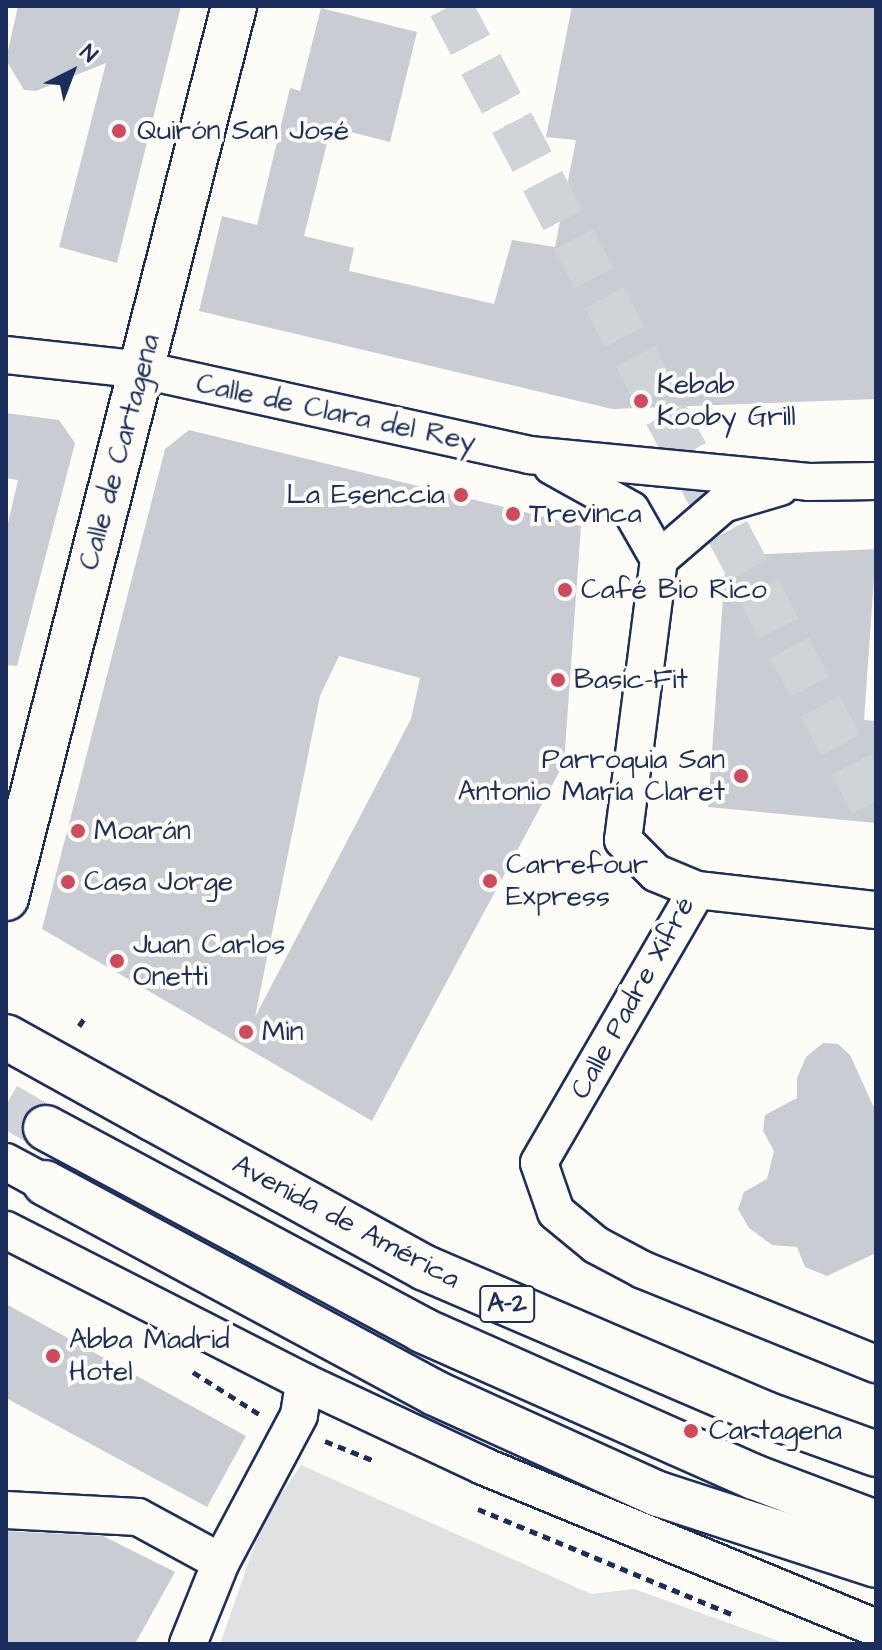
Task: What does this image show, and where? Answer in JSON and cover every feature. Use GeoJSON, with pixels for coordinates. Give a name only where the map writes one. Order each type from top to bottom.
{"type":"FeatureCollection","features":[{"type":"Feature","properties":{"kind":"main road","name":"Calle de Cartagena"},"geometry":{"type":"LineString","coordinates":[[6,898],[234,6]]}},
{"type":"Feature","properties":{"kind":"main road","name":"Avenida de América"},"geometry":{"type":"LineString","coordinates":[[6,1037],[425,1268],[765,1414],[876,1454]]}},
{"type":"Feature","properties":{"kind":"main road","name":"A-2"},"geometry":{"type":"LineString","coordinates":[[46,1128],[422,1330],[754,1477],[876,1523]]}},
{"type":"Feature","properties":{"kind":"main road"},"geometry":{"type":"LineString","coordinates":[[45,1183],[449,1400],[658,1494],[876,1565]]}},
{"type":"Feature","properties":{"kind":"street","name":"Calle de Clara del Rey"},"geometry":{"type":"LineString","coordinates":[[6,355],[143,370],[529,455],[809,482]]}},
{"type":"Feature","properties":{"kind":"street","name":"Calle de Clara del Rey"},"geometry":{"type":"LineString","coordinates":[[529,455],[608,493],[631,510],[659,559]]}},
{"type":"Feature","properties":{"kind":"street"},"geometry":{"type":"LineString","coordinates":[[659,559],[723,504],[748,493],[809,482],[876,481]]}},
{"type":"Feature","properties":{"kind":"street","name":"Calle Padre Xifré"},"geometry":{"type":"LineString","coordinates":[[659,559],[623,840],[656,873],[697,890],[539,1163],[556,1212],[596,1245],[643,1270],[876,1364]]}},
{"type":"Feature","properties":{"kind":"street"},"geometry":{"type":"LineString","coordinates":[[697,890],[876,910]]}},
{"type":"Feature","properties":{"kind":"street"},"geometry":{"type":"LineString","coordinates":[[6,1162],[45,1183]]}},
{"type":"Feature","properties":{"kind":"street"},"geometry":{"type":"LineString","coordinates":[[6,1230],[304,1382],[483,1466],[876,1628]]}},
{"type":"Feature","properties":{"kind":"street"},"geometry":{"type":"LineString","coordinates":[[188,1644],[221,1562],[299,1415],[304,1382]]}},
{"type":"Feature","properties":{"kind":"street"},"geometry":{"type":"LineString","coordinates":[[6,1510],[138,1517],[221,1562]]}},
{"type":"Feature","properties":{"kind":"path"},"geometry":{"type":"LineString","coordinates":[[79,1026],[86,1016]]}},
{"type":"Feature","properties":{"kind":"shaded area"},"geometry":{"type":"Polygon","coordinates":[[[301,1465],[591,1594],[634,1589],[787,1644],[220,1644],[263,1521],[301,1465]]]}},
{"type":"Feature","properties":{"kind":"building","name":"Quirón San José"},"geometry":{"type":"Polygon","coordinates":[[[18,6],[181,6],[117,263],[59,247],[106,63],[36,91],[24,90],[6,60],[18,6]]]}},
{"type":"Feature","properties":{"kind":"building"},"geometry":{"type":"Polygon","coordinates":[[[572,6],[876,6],[876,399],[612,409],[199,311],[222,216],[257,225],[290,88],[300,91],[321,8],[417,32],[390,142],[331,127],[304,236],[354,248],[349,271],[494,304],[512,240],[555,247],[576,140],[546,137],[572,6]]]}},
{"type":"Feature","properties":{"kind":"building"},"geometry":{"type":"Polygon","coordinates":[[[6,413],[59,420],[75,443],[17,666],[6,665],[6,532],[18,480],[6,478],[6,413]]]}},
{"type":"Feature","properties":{"kind":"building"},"geometry":{"type":"Polygon","coordinates":[[[189,430],[581,526],[564,763],[372,1121],[42,929],[165,449],[189,430]],[[339,656],[320,696],[255,1017],[411,719],[420,678],[339,656]]]}},
{"type":"Feature","properties":{"kind":"building"},"geometry":{"type":"Polygon","coordinates":[[[876,549],[864,720],[876,721],[876,823],[708,807],[726,556],[876,549]]]}},
{"type":"Feature","properties":{"kind":"building"},"geometry":{"type":"Polygon","coordinates":[[[823,1043],[838,1044],[850,1055],[876,1112],[876,1253],[827,1276],[805,1267],[797,1247],[772,1245],[749,1228],[738,1209],[744,1192],[767,1179],[774,1151],[763,1131],[765,1115],[797,1098],[797,1078],[806,1057],[823,1043]]]}},
{"type":"Feature","properties":{"kind":"building","name":"Abba Madrid Hotel"},"geometry":{"type":"Polygon","coordinates":[[[6,1304],[246,1436],[207,1507],[6,1398],[6,1304]]]}},
{"type":"Feature","properties":{"kind":"building"},"geometry":{"type":"Polygon","coordinates":[[[6,1531],[103,1536],[175,1572],[135,1644],[6,1644],[6,1531]]]}},
{"type":"Feature","properties":{"kind":"tunnel"},"geometry":{"type":"LineString","coordinates":[[450,6],[876,812]]}},
{"type":"Feature","properties":{"kind":"tunnel"},"geometry":{"type":"LineString","coordinates":[[6,1105],[46,1128]]}},
{"type":"Feature","properties":{"kind":"place","name":"Quirón San José"},"geometry":{"type":"Point","coordinates":[119,131]}},
{"type":"Feature","properties":{"kind":"place","name":"Kebab Kooby Grill"},"geometry":{"type":"Point","coordinates":[641,401]}},
{"type":"Feature","properties":{"kind":"place","name":"La Esenccia"},"geometry":{"type":"Point","coordinates":[461,495]}},
{"type":"Feature","properties":{"kind":"place","name":"Trevinca"},"geometry":{"type":"Point","coordinates":[513,514]}},
{"type":"Feature","properties":{"kind":"place","name":"Café Bio Rico"},"geometry":{"type":"Point","coordinates":[565,590]}},
{"type":"Feature","properties":{"kind":"place","name":"Basic-Fit"},"geometry":{"type":"Point","coordinates":[558,680]}},
{"type":"Feature","properties":{"kind":"place","name":"Parroquia San Antonio María Claret"},"geometry":{"type":"Point","coordinates":[741,776]}},
{"type":"Feature","properties":{"kind":"place","name":"Moarán"},"geometry":{"type":"Point","coordinates":[78,831]}},
{"type":"Feature","properties":{"kind":"place","name":"Carrefour Express"},"geometry":{"type":"Point","coordinates":[490,881]}},
{"type":"Feature","properties":{"kind":"place","name":"Casa Jorge"},"geometry":{"type":"Point","coordinates":[68,882]}},
{"type":"Feature","properties":{"kind":"place","name":"Juan Carlos Onetti"},"geometry":{"type":"Point","coordinates":[117,961]}},
{"type":"Feature","properties":{"kind":"place","name":"Min"},"geometry":{"type":"Point","coordinates":[246,1032]}},
{"type":"Feature","properties":{"kind":"place","name":"Abba Madrid Hotel"},"geometry":{"type":"Point","coordinates":[53,1356]}},
{"type":"Feature","properties":{"kind":"place","name":"Cartagena"},"geometry":{"type":"Point","coordinates":[691,1431]}}]}
